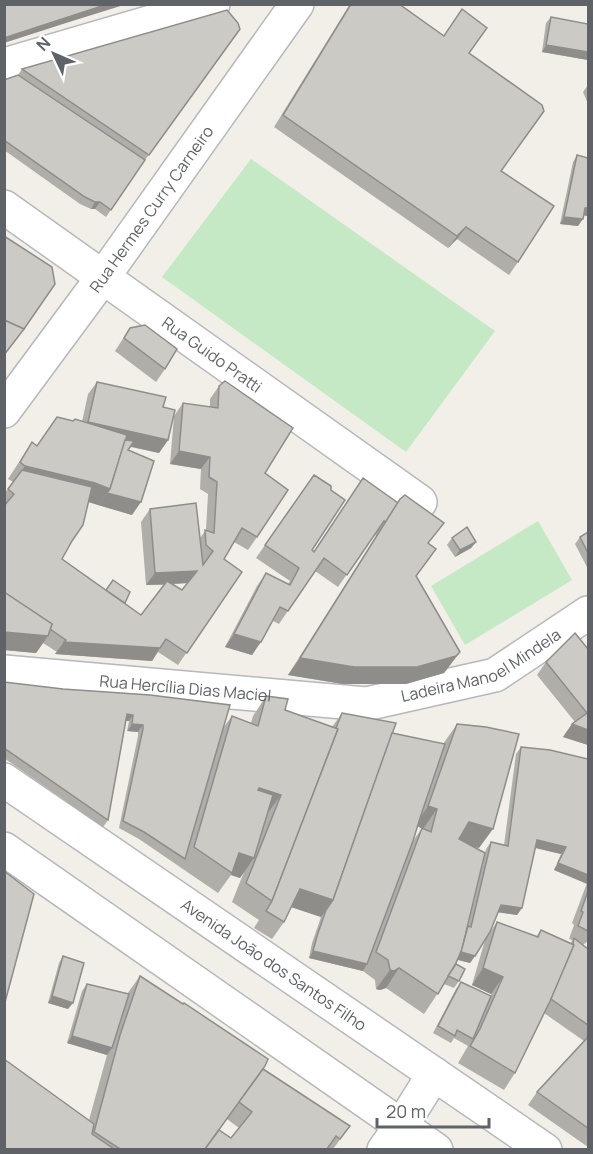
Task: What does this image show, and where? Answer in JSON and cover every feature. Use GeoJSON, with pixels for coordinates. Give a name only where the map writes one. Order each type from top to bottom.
{"type":"FeatureCollection","features":[{"type":"Feature","properties":{"kind":"street"},"geometry":{"type":"LineString","coordinates":[[4,65],[213,4]]}},
{"type":"Feature","properties":{"kind":"street","name":"Rua Hermes Curry Carneiro"},"geometry":{"type":"LineString","coordinates":[[4,411],[297,4]]}},
{"type":"Feature","properties":{"kind":"street","name":"Rua Guido Pratti"},"geometry":{"type":"LineString","coordinates":[[4,207],[420,502]]}},
{"type":"Feature","properties":{"kind":"street","name":"Ladeira Manoel Mindela"},"geometry":{"type":"LineString","coordinates":[[366,704],[495,675],[588,613]]}},
{"type":"Feature","properties":{"kind":"street","name":"Rua Hercília Dias Maciel"},"geometry":{"type":"LineString","coordinates":[[4,672],[366,704]]}},
{"type":"Feature","properties":{"kind":"street","name":"Avenida João dos Santos Filho"},"geometry":{"type":"LineString","coordinates":[[4,780],[544,1149]]}},
{"type":"Feature","properties":{"kind":"street"},"geometry":{"type":"LineString","coordinates":[[4,849],[393,1137],[436,1149]]}},
{"type":"Feature","properties":{"kind":"street"},"geometry":{"type":"LineString","coordinates":[[393,1137],[434,1074]]}},
{"type":"Feature","properties":{"kind":"green space"},"geometry":{"type":"Polygon","coordinates":[[[251,159],[495,331],[406,452],[162,277],[251,159]]]}},
{"type":"Feature","properties":{"kind":"green space"},"geometry":{"type":"Polygon","coordinates":[[[538,521],[572,580],[465,645],[431,586],[538,521]]]}},
{"type":"Feature","properties":{"kind":"building"},"geometry":{"type":"Polygon","coordinates":[[[4,4],[108,4],[4,38],[4,4]]]}},
{"type":"Feature","properties":{"kind":"building"},"geometry":{"type":"Polygon","coordinates":[[[351,4],[399,4],[444,36],[462,9],[487,28],[469,53],[542,105],[544,111],[501,171],[554,206],[518,262],[466,227],[457,236],[283,115],[351,4]]]}},
{"type":"Feature","properties":{"kind":"building"},"geometry":{"type":"Polygon","coordinates":[[[227,10],[240,29],[149,155],[22,69],[227,10]]]}},
{"type":"Feature","properties":{"kind":"building"},"geometry":{"type":"Polygon","coordinates":[[[551,17],[588,24],[588,52],[546,45],[551,17]]]}},
{"type":"Feature","properties":{"kind":"building"},"geometry":{"type":"Polygon","coordinates":[[[18,75],[145,160],[111,210],[100,202],[85,197],[4,140],[4,80],[18,75]]]}},
{"type":"Feature","properties":{"kind":"building"},"geometry":{"type":"Polygon","coordinates":[[[577,155],[588,158],[588,208],[585,208],[583,219],[564,217],[577,155]]]}},
{"type":"Feature","properties":{"kind":"building"},"geometry":{"type":"Polygon","coordinates":[[[4,236],[52,267],[55,284],[24,329],[4,320],[4,236]]]}},
{"type":"Feature","properties":{"kind":"building"},"geometry":{"type":"Polygon","coordinates":[[[4,320],[24,329],[4,355],[4,320]]]}},
{"type":"Feature","properties":{"kind":"building"},"geometry":{"type":"Polygon","coordinates":[[[145,325],[177,349],[165,369],[124,338],[130,328],[145,325]]]}},
{"type":"Feature","properties":{"kind":"building"},"geometry":{"type":"Polygon","coordinates":[[[225,381],[293,428],[265,473],[288,490],[257,537],[242,528],[224,559],[242,572],[187,653],[166,639],[160,648],[64,642],[66,640],[50,629],[52,624],[4,592],[4,506],[14,494],[8,489],[22,470],[92,487],[83,525],[62,559],[141,615],[167,581],[182,590],[197,571],[155,573],[150,509],[196,503],[203,565],[213,551],[206,545],[205,530],[214,533],[217,482],[209,477],[210,457],[179,451],[183,403],[218,408],[219,386],[225,381]]]}},
{"type":"Feature","properties":{"kind":"building"},"geometry":{"type":"Polygon","coordinates":[[[97,382],[166,397],[163,407],[175,410],[168,440],[88,422],[97,382]]]}},
{"type":"Feature","properties":{"kind":"building"},"geometry":{"type":"Polygon","coordinates":[[[57,417],[73,421],[75,419],[127,435],[110,489],[95,483],[25,466],[20,462],[32,442],[37,446],[57,417]]]}},
{"type":"Feature","properties":{"kind":"building"},"geometry":{"type":"Polygon","coordinates":[[[125,440],[134,441],[128,450],[154,461],[141,502],[107,493],[125,440]]]}},
{"type":"Feature","properties":{"kind":"building"},"geometry":{"type":"Polygon","coordinates":[[[314,475],[331,486],[331,490],[345,500],[312,550],[314,552],[363,478],[398,503],[347,575],[324,558],[288,611],[280,607],[261,642],[234,634],[266,573],[290,585],[299,568],[265,545],[314,475]]]}},
{"type":"Feature","properties":{"kind":"building"},"geometry":{"type":"Polygon","coordinates":[[[405,495],[444,523],[428,543],[436,549],[416,576],[460,652],[456,656],[417,667],[354,667],[300,658],[400,499],[405,495]]]}},
{"type":"Feature","properties":{"kind":"building"},"geometry":{"type":"Polygon","coordinates":[[[467,527],[476,542],[460,550],[452,538],[467,527]]]}},
{"type":"Feature","properties":{"kind":"building"},"geometry":{"type":"Polygon","coordinates":[[[588,532],[588,553],[580,537],[588,532]]]}},
{"type":"Feature","properties":{"kind":"building"},"geometry":{"type":"Polygon","coordinates":[[[113,580],[130,592],[125,603],[106,590],[113,580]]]}},
{"type":"Feature","properties":{"kind":"building"},"geometry":{"type":"Polygon","coordinates":[[[4,592],[52,624],[48,636],[4,632],[4,592]]]}},
{"type":"Feature","properties":{"kind":"building"},"geometry":{"type":"Polygon","coordinates":[[[575,633],[588,649],[588,730],[572,724],[587,713],[546,662],[575,633]]]}},
{"type":"Feature","properties":{"kind":"building"},"geometry":{"type":"Polygon","coordinates":[[[4,682],[150,695],[230,705],[185,859],[123,821],[143,729],[143,725],[132,724],[133,715],[127,714],[108,820],[4,748],[4,682]]]}},
{"type":"Feature","properties":{"kind":"building"},"geometry":{"type":"Polygon","coordinates":[[[266,696],[288,699],[285,710],[338,729],[272,901],[246,883],[281,795],[259,788],[258,790],[273,795],[254,858],[239,853],[232,873],[194,847],[232,716],[258,726],[266,696]]]}},
{"type":"Feature","properties":{"kind":"building"},"geometry":{"type":"Polygon","coordinates":[[[342,713],[396,723],[333,900],[300,889],[284,922],[266,911],[272,901],[338,729],[336,728],[342,713]]]}},
{"type":"Feature","properties":{"kind":"building"},"geometry":{"type":"Polygon","coordinates":[[[457,724],[519,734],[493,829],[469,822],[459,839],[485,853],[462,949],[438,994],[399,968],[394,971],[390,970],[388,960],[376,952],[422,828],[431,832],[437,809],[428,806],[457,724]]]}},
{"type":"Feature","properties":{"kind":"building"},"geometry":{"type":"Polygon","coordinates":[[[392,733],[445,744],[413,841],[367,964],[313,951],[392,733]]]}},
{"type":"Feature","properties":{"kind":"building"},"geometry":{"type":"Polygon","coordinates":[[[521,747],[550,750],[588,759],[588,875],[558,863],[566,847],[537,840],[522,908],[501,905],[490,932],[475,956],[461,952],[468,926],[471,927],[491,842],[508,846],[521,747]]]}},
{"type":"Feature","properties":{"kind":"building"},"geometry":{"type":"Polygon","coordinates":[[[4,871],[34,894],[4,1006],[4,871]]]}},
{"type":"Feature","properties":{"kind":"building"},"geometry":{"type":"Polygon","coordinates":[[[588,891],[588,931],[578,926],[588,891]]]}},
{"type":"Feature","properties":{"kind":"building"},"geometry":{"type":"Polygon","coordinates":[[[497,922],[538,937],[541,930],[574,945],[553,995],[515,1073],[470,1046],[503,977],[483,968],[497,922]]]}},
{"type":"Feature","properties":{"kind":"building"},"geometry":{"type":"Polygon","coordinates":[[[574,938],[588,949],[588,1025],[551,999],[574,945],[574,938]]]}},
{"type":"Feature","properties":{"kind":"building"},"geometry":{"type":"Polygon","coordinates":[[[63,956],[84,963],[73,1003],[52,996],[63,956]]]}},
{"type":"Feature","properties":{"kind":"building"},"geometry":{"type":"Polygon","coordinates":[[[456,964],[465,969],[459,981],[448,976],[456,964]]]}},
{"type":"Feature","properties":{"kind":"building"},"geometry":{"type":"Polygon","coordinates":[[[140,976],[268,1059],[205,1149],[120,1149],[94,1132],[120,1035],[140,976]]]}},
{"type":"Feature","properties":{"kind":"building"},"geometry":{"type":"Polygon","coordinates":[[[461,982],[491,996],[473,1039],[457,1030],[455,1036],[438,1026],[461,982]]]}},
{"type":"Feature","properties":{"kind":"building"},"geometry":{"type":"Polygon","coordinates":[[[87,984],[129,994],[112,1048],[72,1036],[87,984]]]}},
{"type":"Feature","properties":{"kind":"building"},"geometry":{"type":"Polygon","coordinates":[[[588,1037],[588,1128],[537,1092],[588,1037]]]}},
{"type":"Feature","properties":{"kind":"building"},"geometry":{"type":"Polygon","coordinates":[[[4,1059],[94,1124],[92,1134],[114,1149],[4,1149],[4,1059]]]}},
{"type":"Feature","properties":{"kind":"building"},"geometry":{"type":"Polygon","coordinates":[[[263,1069],[350,1126],[340,1139],[336,1136],[327,1149],[205,1149],[219,1130],[231,1138],[252,1112],[239,1102],[263,1069]]]}}]}
